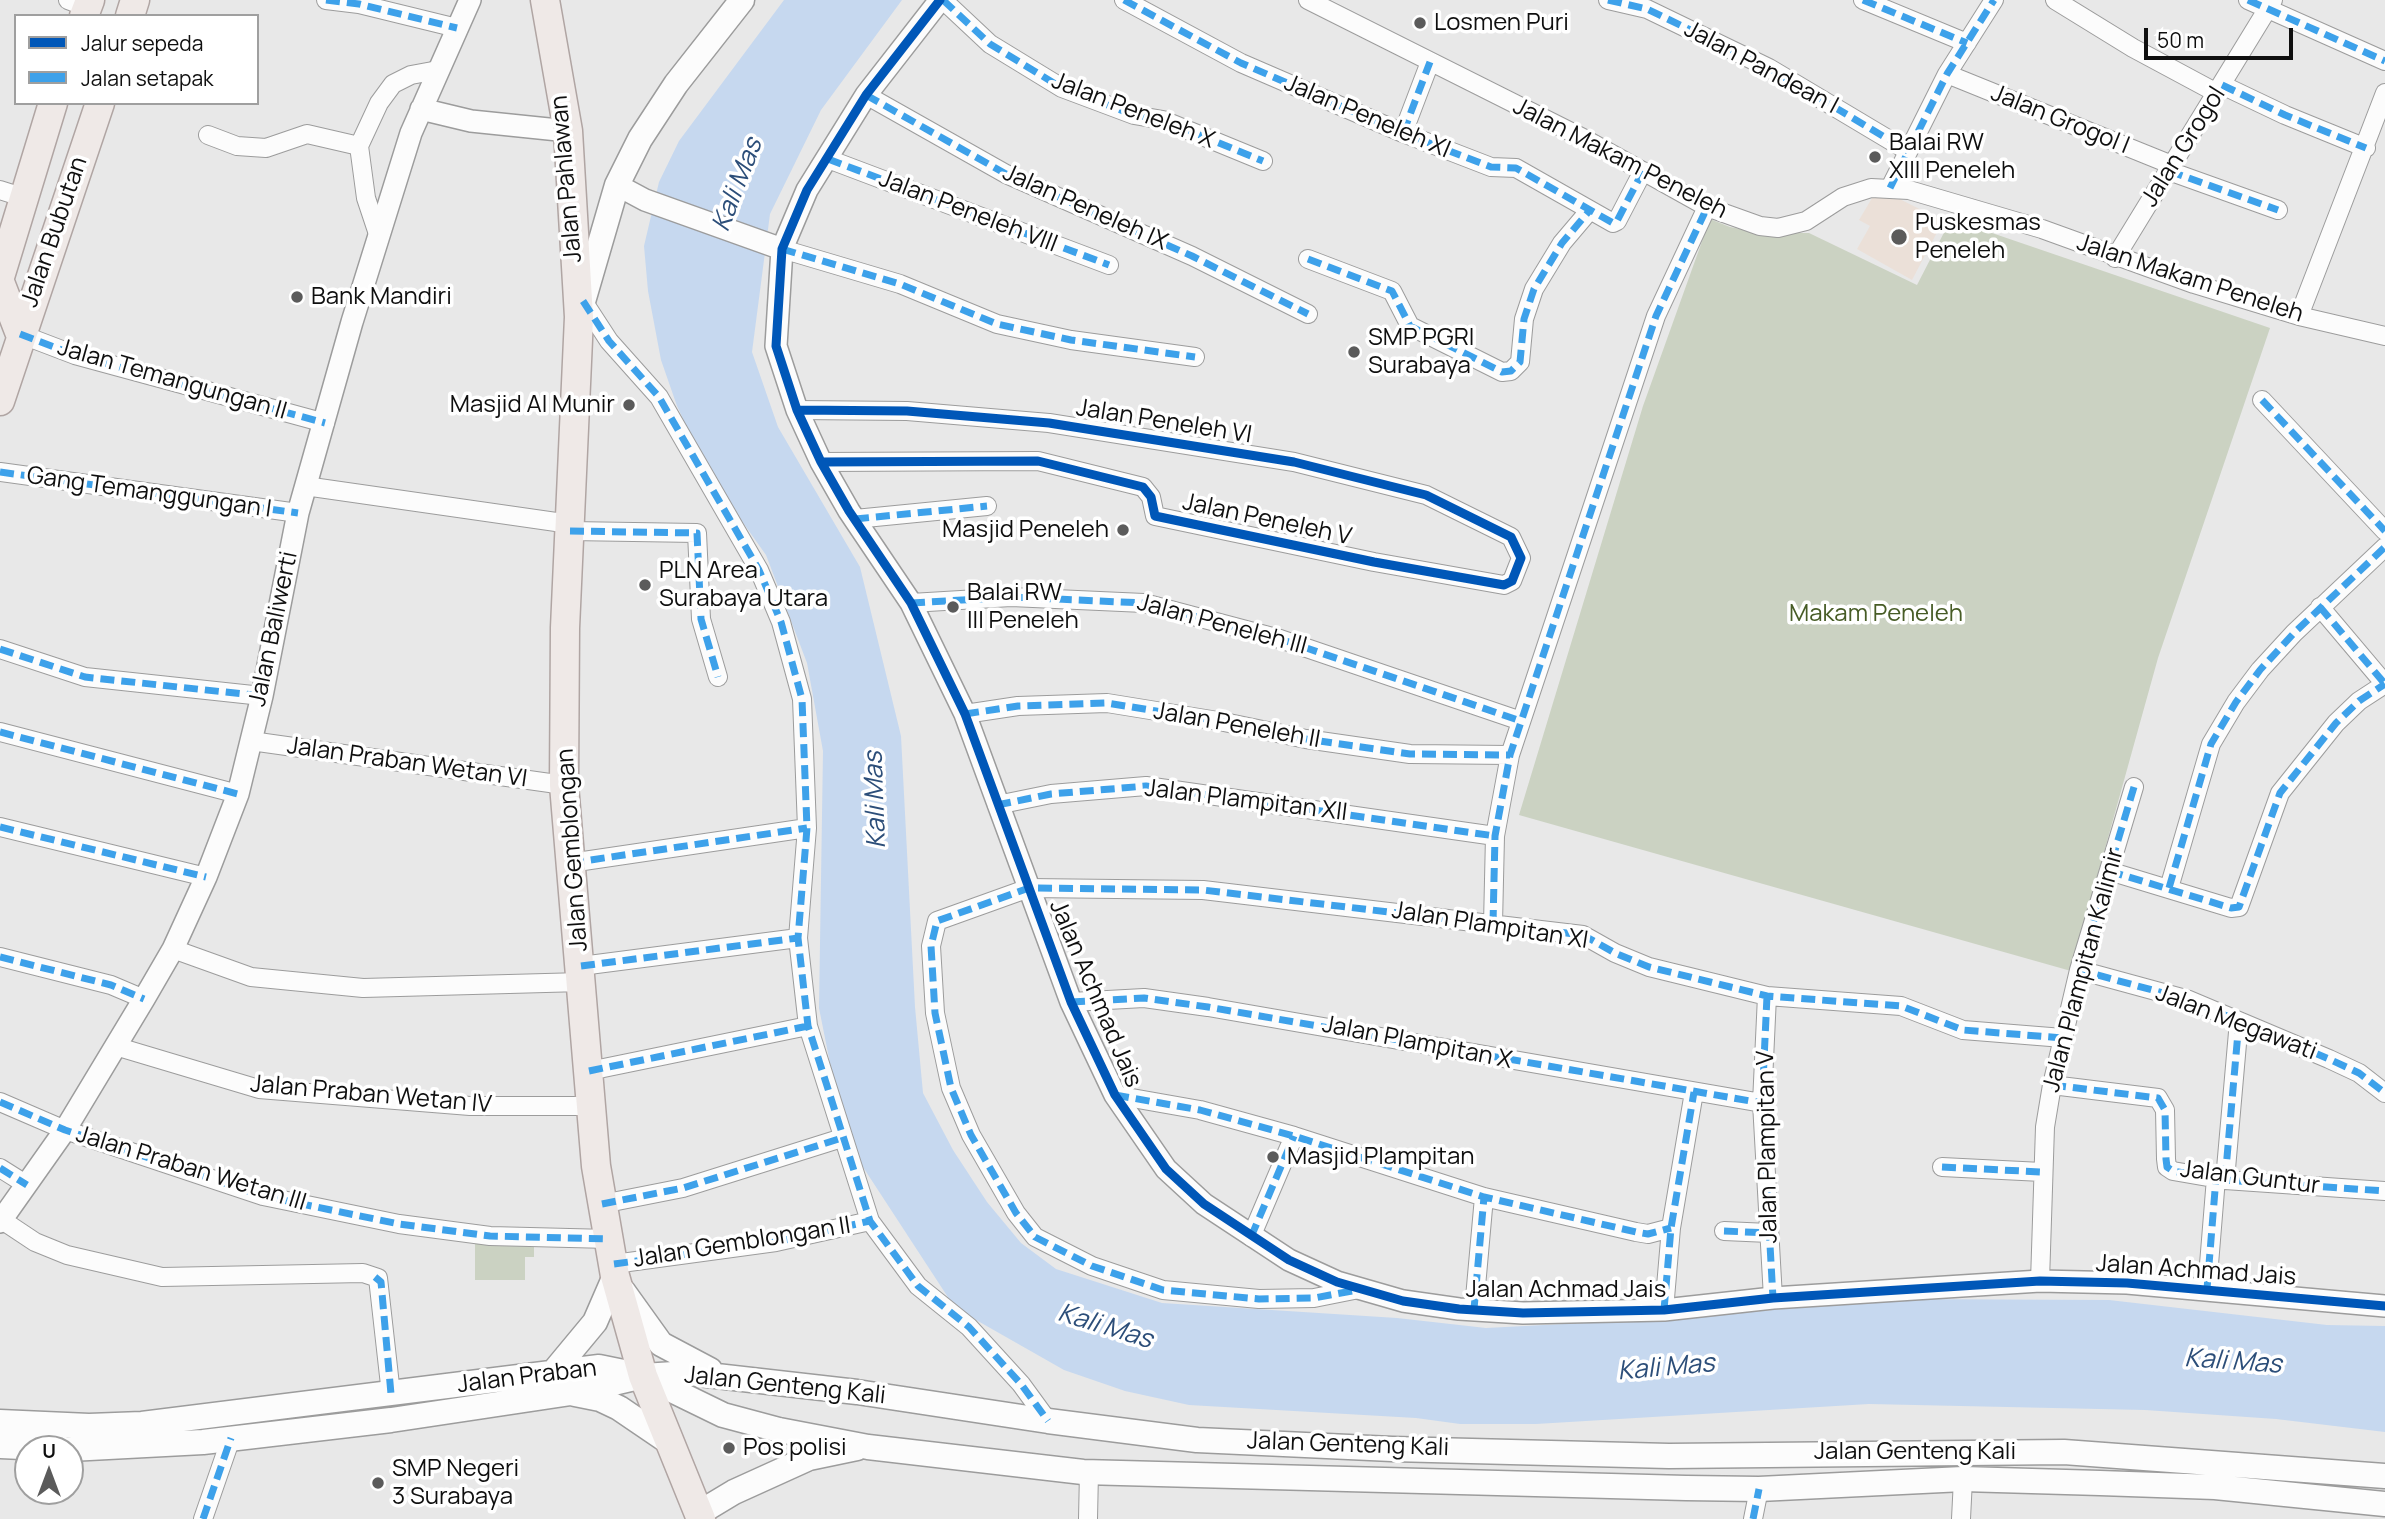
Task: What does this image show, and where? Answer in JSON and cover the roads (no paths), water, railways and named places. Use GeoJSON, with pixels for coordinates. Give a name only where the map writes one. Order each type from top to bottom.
{"type":"FeatureCollection","features":[{"type":"Feature","properties":{"kind":"main road","name":"Jalan Pahlawan"},"geometry":{"type":"LineString","coordinates":[[545,0],[568,131],[581,309]]}},
{"type":"Feature","properties":{"kind":"main road"},"geometry":{"type":"LineString","coordinates":[[581,309],[617,185],[640,139],[676,84],[742,0]]}},
{"type":"Feature","properties":{"kind":"main road","name":"Jalan Bubutan"},"geometry":{"type":"LineString","coordinates":[[0,277],[11,193],[52,105]]}},
{"type":"Feature","properties":{"kind":"main road","name":"Jalan Bubutan"},"geometry":{"type":"LineString","coordinates":[[0,401],[20,334],[99,105]]}},
{"type":"Feature","properties":{"kind":"main road"},"geometry":{"type":"LineString","coordinates":[[0,282],[20,334]]}},
{"type":"Feature","properties":{"kind":"main road","name":"Jalan Gemblongan"},"geometry":{"type":"LineString","coordinates":[[581,309],[565,628],[564,785],[592,1107],[602,1204],[614,1265],[643,1377],[700,1516]]}},
{"type":"Feature","properties":{"kind":"main road"},"geometry":{"type":"LineString","coordinates":[[551,1374],[595,1322],[614,1265]]}},
{"type":"Feature","properties":{"kind":"main road"},"geometry":{"type":"LineString","coordinates":[[614,1265],[661,1344],[720,1374]]}},
{"type":"Feature","properties":{"kind":"main road","name":"Jalan Praban"},"geometry":{"type":"LineString","coordinates":[[0,1422],[89,1426],[142,1424],[599,1367],[643,1377]]}},
{"type":"Feature","properties":{"kind":"main road","name":"Jalan Genteng Kali"},"geometry":{"type":"LineString","coordinates":[[643,1377],[720,1374],[1048,1422],[1197,1440],[1566,1454],[2064,1452],[2385,1476]]}},
{"type":"Feature","properties":{"kind":"main road","name":"Jalan Genteng Kali"},"geometry":{"type":"LineString","coordinates":[[643,1377],[723,1415],[779,1430],[868,1447],[1090,1472],[1759,1489],[1963,1479],[2215,1487],[2385,1504]]}},
{"type":"Feature","properties":{"kind":"main road","name":"Jalan Praban"},"geometry":{"type":"LineString","coordinates":[[84,1448],[231,1438],[391,1420],[571,1393],[643,1377]]}},
{"type":"Feature","properties":{"kind":"main road"},"geometry":{"type":"LineString","coordinates":[[571,1393],[600,1399],[619,1408],[669,1442]]}},
{"type":"Feature","properties":{"kind":"main road"},"geometry":{"type":"LineString","coordinates":[[700,1516],[734,1492],[809,1458],[868,1447]]}},
{"type":"Feature","properties":{"kind":"main road"},"geometry":{"type":"LineString","coordinates":[[1566,1454],[1571,1470],[1566,1486]]}},
{"type":"Feature","properties":{"kind":"main road"},"geometry":{"type":"LineString","coordinates":[[1611,1454],[1607,1472],[1613,1486]]}},
{"type":"Feature","properties":{"kind":"street"},"geometry":{"type":"LineString","coordinates":[[326,0],[359,4],[457,28]]}},
{"type":"Feature","properties":{"kind":"street","name":"Jalan Baliwerti"},"geometry":{"type":"LineString","coordinates":[[1,1221],[65,1130],[173,949],[206,877],[238,794],[298,513],[401,163],[421,109],[470,0]]}},
{"type":"Feature","properties":{"kind":"street","name":"Jalan Achmad Jais"},"geometry":{"type":"LineString","coordinates":[[942,0],[866,95],[775,247],[776,346],[797,410],[821,462],[911,603],[965,714],[1072,1002],[1115,1095],[1166,1169],[1204,1204],[1289,1260],[1336,1282],[1403,1301],[1474,1310],[1524,1313],[1664,1310],[1773,1298],[2040,1281],[2207,1289],[2385,1306]]}},
{"type":"Feature","properties":{"kind":"street","name":"Jalan Peneleh X"},"geometry":{"type":"LineString","coordinates":[[942,0],[990,44],[1062,88],[1134,115],[1163,120],[1263,161]]}},
{"type":"Feature","properties":{"kind":"street","name":"Jalan Peneleh XI"},"geometry":{"type":"LineString","coordinates":[[1124,0],[1241,63],[1404,133],[1491,167],[1516,168],[1613,223],[1617,221],[1643,171]]}},
{"type":"Feature","properties":{"kind":"street","name":"Jalan Makam Peneleh"},"geometry":{"type":"LineString","coordinates":[[1308,0],[1643,171],[1707,207],[1760,226],[1778,228],[1806,221],[1855,192],[1890,188],[1937,197],[2042,229],[2115,258],[2299,316],[2385,336]]}},
{"type":"Feature","properties":{"kind":"street","name":"Jalan Pandean I"},"geometry":{"type":"LineString","coordinates":[[1608,0],[1647,9],[1769,68],[1908,151]]}},
{"type":"Feature","properties":{"kind":"street"},"geometry":{"type":"LineString","coordinates":[[1863,0],[1967,43]]}},
{"type":"Feature","properties":{"kind":"street"},"geometry":{"type":"LineString","coordinates":[[1890,188],[1947,74],[1994,0]]}},
{"type":"Feature","properties":{"kind":"street"},"geometry":{"type":"LineString","coordinates":[[2055,0],[2133,48],[2218,88],[2366,148]]}},
{"type":"Feature","properties":{"kind":"street"},"geometry":{"type":"LineString","coordinates":[[2248,0],[2270,5],[2385,61]]}},
{"type":"Feature","properties":{"kind":"street","name":"Jalan Grogol"},"geometry":{"type":"LineString","coordinates":[[2115,258],[2270,5]]}},
{"type":"Feature","properties":{"kind":"street"},"geometry":{"type":"LineString","coordinates":[[1404,133],[1430,62]]}},
{"type":"Feature","properties":{"kind":"street"},"geometry":{"type":"LineString","coordinates":[[379,237],[366,198],[359,146],[379,103],[393,84],[411,75],[438,70]]}},
{"type":"Feature","properties":{"kind":"street","name":"Jalan Grogol I"},"geometry":{"type":"LineString","coordinates":[[1947,74],[2170,168],[2278,210]]}},
{"type":"Feature","properties":{"kind":"street"},"geometry":{"type":"LineString","coordinates":[[2299,316],[2385,93]]}},
{"type":"Feature","properties":{"kind":"street","name":"Jalan Peneleh IX"},"geometry":{"type":"LineString","coordinates":[[866,95],[1006,174],[1192,256],[1308,314]]}},
{"type":"Feature","properties":{"kind":"street"},"geometry":{"type":"LineString","coordinates":[[421,109],[471,121],[568,131]]}},
{"type":"Feature","properties":{"kind":"street"},"geometry":{"type":"LineString","coordinates":[[208,135],[237,146],[266,148],[307,134],[359,146]]}},
{"type":"Feature","properties":{"kind":"street","name":"Jalan Peneleh VIII"},"geometry":{"type":"LineString","coordinates":[[828,159],[1108,265]]}},
{"type":"Feature","properties":{"kind":"street"},"geometry":{"type":"LineString","coordinates":[[617,185],[645,200],[775,247],[900,284],[997,324],[1071,340],[1195,357]]}},
{"type":"Feature","properties":{"kind":"street"},"geometry":{"type":"LineString","coordinates":[[1493,924],[1495,836],[1510,755],[1656,316],[1707,207]]}},
{"type":"Feature","properties":{"kind":"street"},"geometry":{"type":"LineString","coordinates":[[1308,259],[1392,291],[1410,326],[1502,372],[1511,371],[1520,362],[1524,319],[1534,289],[1562,243],[1590,210]]}},
{"type":"Feature","properties":{"kind":"street"},"geometry":{"type":"LineString","coordinates":[[581,309],[659,397],[747,549],[782,622],[802,699],[807,828],[798,938],[808,1026],[870,1222],[918,1286],[969,1327],[1021,1384],[1048,1422]]}},
{"type":"Feature","properties":{"kind":"street","name":"Jalan Temangungan II"},"geometry":{"type":"LineString","coordinates":[[20,334],[75,355],[325,423]]}},
{"type":"Feature","properties":{"kind":"street"},"geometry":{"type":"LineString","coordinates":[[2262,400],[2385,531]]}},
{"type":"Feature","properties":{"kind":"street","name":"Jalan Peneleh VI"},"geometry":{"type":"LineString","coordinates":[[797,410],[907,411],[1049,422],[1294,462],[1426,495],[1511,537]]}},
{"type":"Feature","properties":{"kind":"street","name":"Jalan Peneleh V"},"geometry":{"type":"LineString","coordinates":[[821,462],[1038,461],[1143,487],[1152,497],[1155,516],[1374,562],[1504,585],[1512,581],[1521,558],[1511,537]]}},
{"type":"Feature","properties":{"kind":"street","name":"Gang Temanggungan I"},"geometry":{"type":"LineString","coordinates":[[0,472],[298,513]]}},
{"type":"Feature","properties":{"kind":"street"},"geometry":{"type":"LineString","coordinates":[[306,486],[570,527],[697,533],[701,619],[718,677]]}},
{"type":"Feature","properties":{"kind":"street"},"geometry":{"type":"LineString","coordinates":[[855,519],[987,506]]}},
{"type":"Feature","properties":{"kind":"street"},"geometry":{"type":"LineString","coordinates":[[2169,888],[2211,744],[2260,670],[2320,607],[2385,547]]}},
{"type":"Feature","properties":{"kind":"street","name":"Jalan Peneleh III"},"geometry":{"type":"LineString","coordinates":[[911,603],[1012,597],[1144,603],[1280,639],[1521,721]]}},
{"type":"Feature","properties":{"kind":"street"},"geometry":{"type":"LineString","coordinates":[[2109,871],[2231,908],[2239,907],[2280,793],[2342,717],[2385,684],[2320,607]]}},
{"type":"Feature","properties":{"kind":"street"},"geometry":{"type":"LineString","coordinates":[[0,649],[85,677],[261,696]]}},
{"type":"Feature","properties":{"kind":"street","name":"Jalan Peneleh II"},"geometry":{"type":"LineString","coordinates":[[965,714],[1018,706],[1107,703],[1224,722],[1306,739],[1410,754],[1510,755]]}},
{"type":"Feature","properties":{"kind":"street"},"geometry":{"type":"LineString","coordinates":[[0,732],[238,794]]}},
{"type":"Feature","properties":{"kind":"street","name":"Jalan Praban Wetan VI"},"geometry":{"type":"LineString","coordinates":[[251,740],[564,785]]}},
{"type":"Feature","properties":{"kind":"street","name":"Jalan Plampitan XII"},"geometry":{"type":"LineString","coordinates":[[997,804],[1051,794],[1146,786],[1495,836]]}},
{"type":"Feature","properties":{"kind":"street","name":"Jalan Plampitan Kalimir"},"geometry":{"type":"LineString","coordinates":[[2040,1281],[2042,1172],[2052,1085],[2079,970],[2134,788]]}},
{"type":"Feature","properties":{"kind":"street"},"geometry":{"type":"LineString","coordinates":[[0,827],[206,877]]}},
{"type":"Feature","properties":{"kind":"street"},"geometry":{"type":"LineString","coordinates":[[570,863],[807,828]]}},
{"type":"Feature","properties":{"kind":"street","name":"Jalan Plampitan XI"},"geometry":{"type":"LineString","coordinates":[[1360,1289],[1314,1298],[1259,1299],[1163,1290],[1092,1266],[1035,1237],[1016,1213],[971,1135],[951,1088],[935,1013],[931,946],[934,926],[942,916],[1029,888],[1203,890],[1583,935],[1615,953],[1649,967],[1767,996],[1901,1006],[1963,1030],[2063,1038]]}},
{"type":"Feature","properties":{"kind":"street"},"geometry":{"type":"LineString","coordinates":[[173,949],[251,977],[363,988],[582,974],[798,938]]}},
{"type":"Feature","properties":{"kind":"street"},"geometry":{"type":"LineString","coordinates":[[0,957],[111,985],[144,999]]}},
{"type":"Feature","properties":{"kind":"street","name":"Jalan Megawati"},"geometry":{"type":"LineString","coordinates":[[2079,970],[2189,1000],[2359,1073],[2385,1093]]}},
{"type":"Feature","properties":{"kind":"street","name":"Jalan Plampitan V"},"geometry":{"type":"LineString","coordinates":[[1767,996],[1762,1102],[1773,1298]]}},
{"type":"Feature","properties":{"kind":"street","name":"Jalan Plampitan X"},"geometry":{"type":"LineString","coordinates":[[1072,1002],[1144,998],[1208,1007],[1762,1102]]}},
{"type":"Feature","properties":{"kind":"street"},"geometry":{"type":"LineString","coordinates":[[2207,1289],[2239,1021]]}},
{"type":"Feature","properties":{"kind":"street"},"geometry":{"type":"LineString","coordinates":[[589,1071],[808,1026]]}},
{"type":"Feature","properties":{"kind":"street","name":"Jalan Praban Wetan IV"},"geometry":{"type":"LineString","coordinates":[[115,1046],[259,1089],[470,1107],[592,1107]]}},
{"type":"Feature","properties":{"kind":"street","name":"Jalan Guntur"},"geometry":{"type":"LineString","coordinates":[[2052,1085],[2158,1098],[2165,1110],[2167,1167],[2173,1171],[2221,1179],[2385,1191]]}},
{"type":"Feature","properties":{"kind":"street"},"geometry":{"type":"LineString","coordinates":[[1664,1310],[1671,1228],[1694,1092]]}},
{"type":"Feature","properties":{"kind":"street"},"geometry":{"type":"LineString","coordinates":[[1115,1095],[1200,1110],[1294,1136],[1484,1197],[1648,1234],[1671,1228]]}},
{"type":"Feature","properties":{"kind":"street","name":"Jalan Praban Wetan III"},"geometry":{"type":"LineString","coordinates":[[0,1102],[65,1130],[264,1196],[399,1224],[490,1236],[614,1265]]}},
{"type":"Feature","properties":{"kind":"street"},"geometry":{"type":"LineString","coordinates":[[1251,1237],[1294,1136]]}},
{"type":"Feature","properties":{"kind":"street"},"geometry":{"type":"LineString","coordinates":[[602,1204],[683,1188],[842,1138]]}},
{"type":"Feature","properties":{"kind":"street"},"geometry":{"type":"LineString","coordinates":[[1942,1167],[2042,1172]]}},
{"type":"Feature","properties":{"kind":"street"},"geometry":{"type":"LineString","coordinates":[[0,1168],[27,1185]]}},
{"type":"Feature","properties":{"kind":"street"},"geometry":{"type":"LineString","coordinates":[[1474,1310],[1484,1197]]}},
{"type":"Feature","properties":{"kind":"street"},"geometry":{"type":"LineString","coordinates":[[1,1221],[35,1242],[67,1255],[162,1277],[363,1273],[375,1277],[381,1282],[391,1394]]}},
{"type":"Feature","properties":{"kind":"street","name":"Jalan Gemblongan II"},"geometry":{"type":"LineString","coordinates":[[614,1265],[776,1242],[870,1222]]}},
{"type":"Feature","properties":{"kind":"street"},"geometry":{"type":"LineString","coordinates":[[1724,1231],[1769,1233]]}},
{"type":"Feature","properties":{"kind":"street"},"geometry":{"type":"LineString","coordinates":[[203,1519],[231,1438]]}},
{"type":"Feature","properties":{"kind":"street"},"geometry":{"type":"LineString","coordinates":[[1087,1519],[1090,1472]]}},
{"type":"Feature","properties":{"kind":"street"},"geometry":{"type":"LineString","coordinates":[[1961,1519],[1963,1479]]}},
{"type":"Feature","properties":{"kind":"street"},"geometry":{"type":"LineString","coordinates":[[1753,1519],[1759,1489]]}},
{"type":"Feature","properties":{"kind":"water","name":"Kali Mas"},"geometry":{"type":"Polygon","coordinates":[[[784,0],[902,0],[821,110],[770,214],[752,352],[778,427],[860,567],[901,736],[915,1007],[923,1093],[953,1150],[987,1202],[1021,1243],[1056,1269],[1162,1303],[1397,1318],[1486,1328],[1699,1317],[1889,1299],[2109,1300],[2327,1325],[2385,1326],[2385,1432],[2276,1419],[2145,1410],[1869,1404],[1536,1424],[1460,1424],[1416,1418],[1189,1405],[1125,1391],[1064,1370],[955,1308],[861,1164],[832,1073],[819,1008],[823,751],[807,663],[766,555],[709,475],[677,406],[661,360],[648,291],[644,246],[659,182],[679,141],[784,0]]]}},
{"type":"Feature","properties":{"kind":"place","name":"Losmen Puri"},"geometry":{"type":"Point","coordinates":[1420,23]}},
{"type":"Feature","properties":{"kind":"place","name":"Balai RW XIII Peneleh"},"geometry":{"type":"Point","coordinates":[1875,157]}},
{"type":"Feature","properties":{"kind":"place","name":"Puskesmas Peneleh"},"geometry":{"type":"Point","coordinates":[1899,237]}},
{"type":"Feature","properties":{"kind":"place","name":"Bank Mandiri"},"geometry":{"type":"Point","coordinates":[297,297]}},
{"type":"Feature","properties":{"kind":"place","name":"SMP PGRI Surabaya"},"geometry":{"type":"Point","coordinates":[1354,352]}},
{"type":"Feature","properties":{"kind":"place","name":"Masjid Al Munir"},"geometry":{"type":"Point","coordinates":[629,405]}},
{"type":"Feature","properties":{"kind":"place","name":"Masjid Peneleh"},"geometry":{"type":"Point","coordinates":[1123,530]}},
{"type":"Feature","properties":{"kind":"place","name":"PLN Area Surabaya Utara"},"geometry":{"type":"Point","coordinates":[645,585]}},
{"type":"Feature","properties":{"kind":"place","name":"Balai RW III Peneleh"},"geometry":{"type":"Point","coordinates":[953,607]}},
{"type":"Feature","properties":{"kind":"place","name":"Masjid Plampitan"},"geometry":{"type":"Point","coordinates":[1273,1157]}},
{"type":"Feature","properties":{"kind":"place","name":"Pos polisi"},"geometry":{"type":"Point","coordinates":[729,1448]}},
{"type":"Feature","properties":{"kind":"place","name":"SMP Negeri 3 Surabaya"},"geometry":{"type":"Point","coordinates":[378,1483]}},
{"type":"Feature","properties":{"kind":"park label","name":"Makam Peneleh"},"geometry":{"type":"Point","coordinates":[1876,614]}}]}
